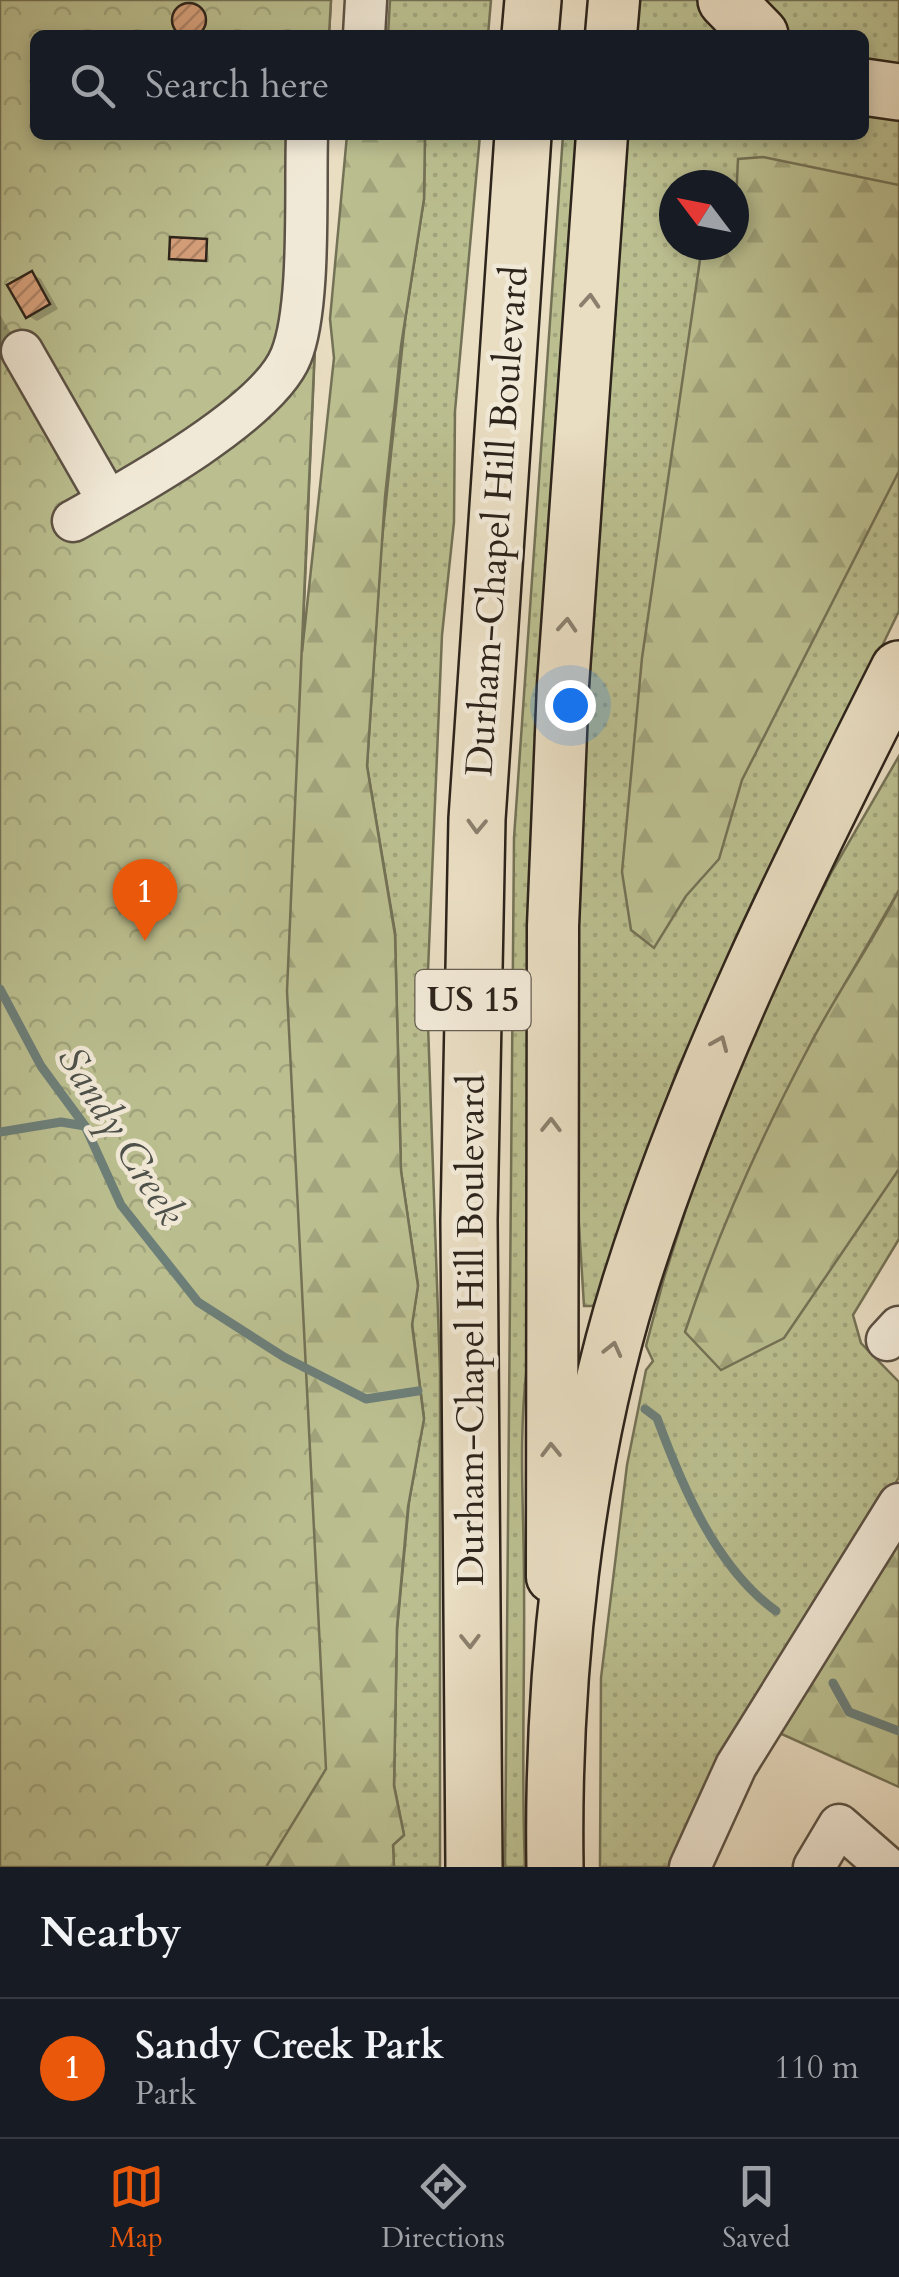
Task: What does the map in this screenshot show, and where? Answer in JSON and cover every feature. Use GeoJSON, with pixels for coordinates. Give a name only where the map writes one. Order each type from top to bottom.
{"type":"FeatureCollection","features":[{"type":"Feature","properties":{"kind":"highway"},"geometry":{"type":"LineString","coordinates":[[726,0],[755,30]]}},
{"type":"Feature","properties":{"kind":"highway"},"geometry":{"type":"LineString","coordinates":[[869,87],[899,92]]}},
{"type":"Feature","properties":{"kind":"highway","name":"Durham-Chapel Hill Boulevard"},"geometry":{"type":"LineString","coordinates":[[474,1867],[469,1220],[477,819],[523,140]]}},
{"type":"Feature","properties":{"kind":"highway"},"geometry":{"type":"LineString","coordinates":[[554,1792],[568,1599],[616,1337],[684,1132],[784,904],[899,669]]}},
{"type":"Feature","properties":{"kind":"highway"},"geometry":{"type":"LineString","coordinates":[[784,904],[794,894],[899,710]]}},
{"type":"Feature","properties":{"kind":"highway","name":"Durham-Chapel Hill Boulevard"},"geometry":{"type":"LineString","coordinates":[[554,1792],[555,1867]]}},
{"type":"Feature","properties":{"kind":"main road"},"geometry":{"type":"LineString","coordinates":[[611,30],[614,0]]}},
{"type":"Feature","properties":{"kind":"main road","name":"Durham-Chapel Hill Boulevard"},"geometry":{"type":"LineString","coordinates":[[554,1792],[550,1308],[553,926],[563,685],[602,140]]}},
{"type":"Feature","properties":{"kind":"street"},"geometry":{"type":"LineString","coordinates":[[364,30],[366,0]]}},
{"type":"Feature","properties":{"kind":"street"},"geometry":{"type":"LineString","coordinates":[[22,351],[90,511],[246,411],[290,359],[300,326],[307,140]]}},
{"type":"Feature","properties":{"kind":"street"},"geometry":{"type":"LineString","coordinates":[[690,1867],[736,1766],[899,1504]]}},
{"type":"Feature","properties":{"kind":"street"},"geometry":{"type":"LineString","coordinates":[[814,1867],[840,1825],[887,1867]]}},
{"type":"Feature","properties":{"kind":"green space"},"geometry":{"type":"Polygon","coordinates":[[[0,0],[331,0],[329,30],[30,30],[30,140],[324,140],[302,652],[334,358],[330,319],[347,140],[425,140],[424,199],[401,346],[385,497],[367,766],[395,935],[401,1171],[418,1286],[412,1325],[424,1419],[408,1507],[397,1627],[394,1786],[404,1835],[393,1845],[394,1867],[0,1867],[0,0]]]}},
{"type":"Feature","properties":{"kind":"green space"},"geometry":{"type":"Polygon","coordinates":[[[0,0],[331,0],[329,30],[30,30],[30,140],[324,140],[287,991],[326,1769],[266,1867],[0,1867],[0,0]]]}},
{"type":"Feature","properties":{"kind":"green space"},"geometry":{"type":"Polygon","coordinates":[[[390,0],[491,0],[488,30],[388,30],[390,0]]]}},
{"type":"Feature","properties":{"kind":"green space"},"geometry":{"type":"Polygon","coordinates":[[[636,0],[708,0],[735,30],[633,30],[636,0]]]}},
{"type":"Feature","properties":{"kind":"green space"},"geometry":{"type":"Polygon","coordinates":[[[746,0],[899,0],[899,76],[869,70],[869,30],[779,30],[746,0]]]}},
{"type":"Feature","properties":{"kind":"green space"},"geometry":{"type":"Polygon","coordinates":[[[869,105],[899,109],[899,611],[678,1068],[632,1195],[606,1282],[593,1306],[584,1306],[572,1111],[578,849],[626,140],[869,140],[869,105]]]}},
{"type":"Feature","properties":{"kind":"green space"},"geometry":{"type":"Polygon","coordinates":[[[425,140],[480,140],[455,411],[454,522],[442,635],[427,995],[440,1371],[440,1867],[394,1867],[393,1845],[404,1835],[394,1785],[397,1630],[409,1502],[424,1418],[412,1323],[418,1285],[401,1171],[395,932],[367,766],[381,549],[405,321],[424,199],[425,140]]]}},
{"type":"Feature","properties":{"kind":"green space"},"geometry":{"type":"Polygon","coordinates":[[[563,140],[580,140],[523,1420],[525,1867],[505,1867],[514,838],[563,140]]]}},
{"type":"Feature","properties":{"kind":"green space"},"geometry":{"type":"Polygon","coordinates":[[[763,157],[899,185],[899,471],[742,780],[719,859],[686,896],[654,948],[631,930],[622,872],[642,658],[700,260],[749,260],[749,170],[737,170],[738,159],[763,157]]]}},
{"type":"Feature","properties":{"kind":"green space"},"geometry":{"type":"Polygon","coordinates":[[[899,756],[899,890],[813,1039],[748,1172],[899,1165],[899,1239],[853,1315],[861,1343],[899,1382],[899,1477],[677,1867],[600,1867],[601,1678],[627,1465],[646,1370],[653,1361],[646,1346],[664,1278],[692,1190],[765,1003],[831,873],[899,756]]]}},
{"type":"Feature","properties":{"kind":"green space"},"geometry":{"type":"Polygon","coordinates":[[[899,890],[899,1169],[784,1338],[721,1370],[685,1332],[698,1295],[726,1221],[775,1113],[821,1024],[899,890]]]}},
{"type":"Feature","properties":{"kind":"green space"},"geometry":{"type":"Polygon","coordinates":[[[899,1534],[899,1787],[777,1732],[899,1534]]]}},
{"type":"Feature","properties":{"kind":"building"},"geometry":{"type":"Polygon","coordinates":[[[189,3],[201,8],[202,30],[176,30],[172,20],[177,8],[189,3]]]}},
{"type":"Feature","properties":{"kind":"building"},"geometry":{"type":"Polygon","coordinates":[[[170,237],[207,239],[206,261],[169,259],[170,237]]]}},
{"type":"Feature","properties":{"kind":"building"},"geometry":{"type":"Polygon","coordinates":[[[32,271],[50,304],[26,318],[7,285],[32,271]]]}},
{"type":"Feature","properties":{"kind":"waterway","name":"Sandy Creek"},"geometry":{"type":"LineString","coordinates":[[0,989],[41,1066],[85,1126],[121,1205],[198,1302],[284,1357],[366,1399],[418,1391]]}},
{"type":"Feature","properties":{"kind":"waterway"},"geometry":{"type":"LineString","coordinates":[[0,1132],[61,1122],[85,1126]]}},
{"type":"Feature","properties":{"kind":"waterway","name":"Sandy Creek"},"geometry":{"type":"LineString","coordinates":[[645,1409],[657,1418],[690,1498],[719,1549],[755,1593],[776,1611]]}},
{"type":"Feature","properties":{"kind":"waterway","name":"Sandy Creek"},"geometry":{"type":"LineString","coordinates":[[833,1683],[849,1712],[899,1731]]}},
{"type":"Feature","properties":{"kind":"place","name":"Sandy Creek Park"},"geometry":{"type":"Point","coordinates":[145,941]}}]}
